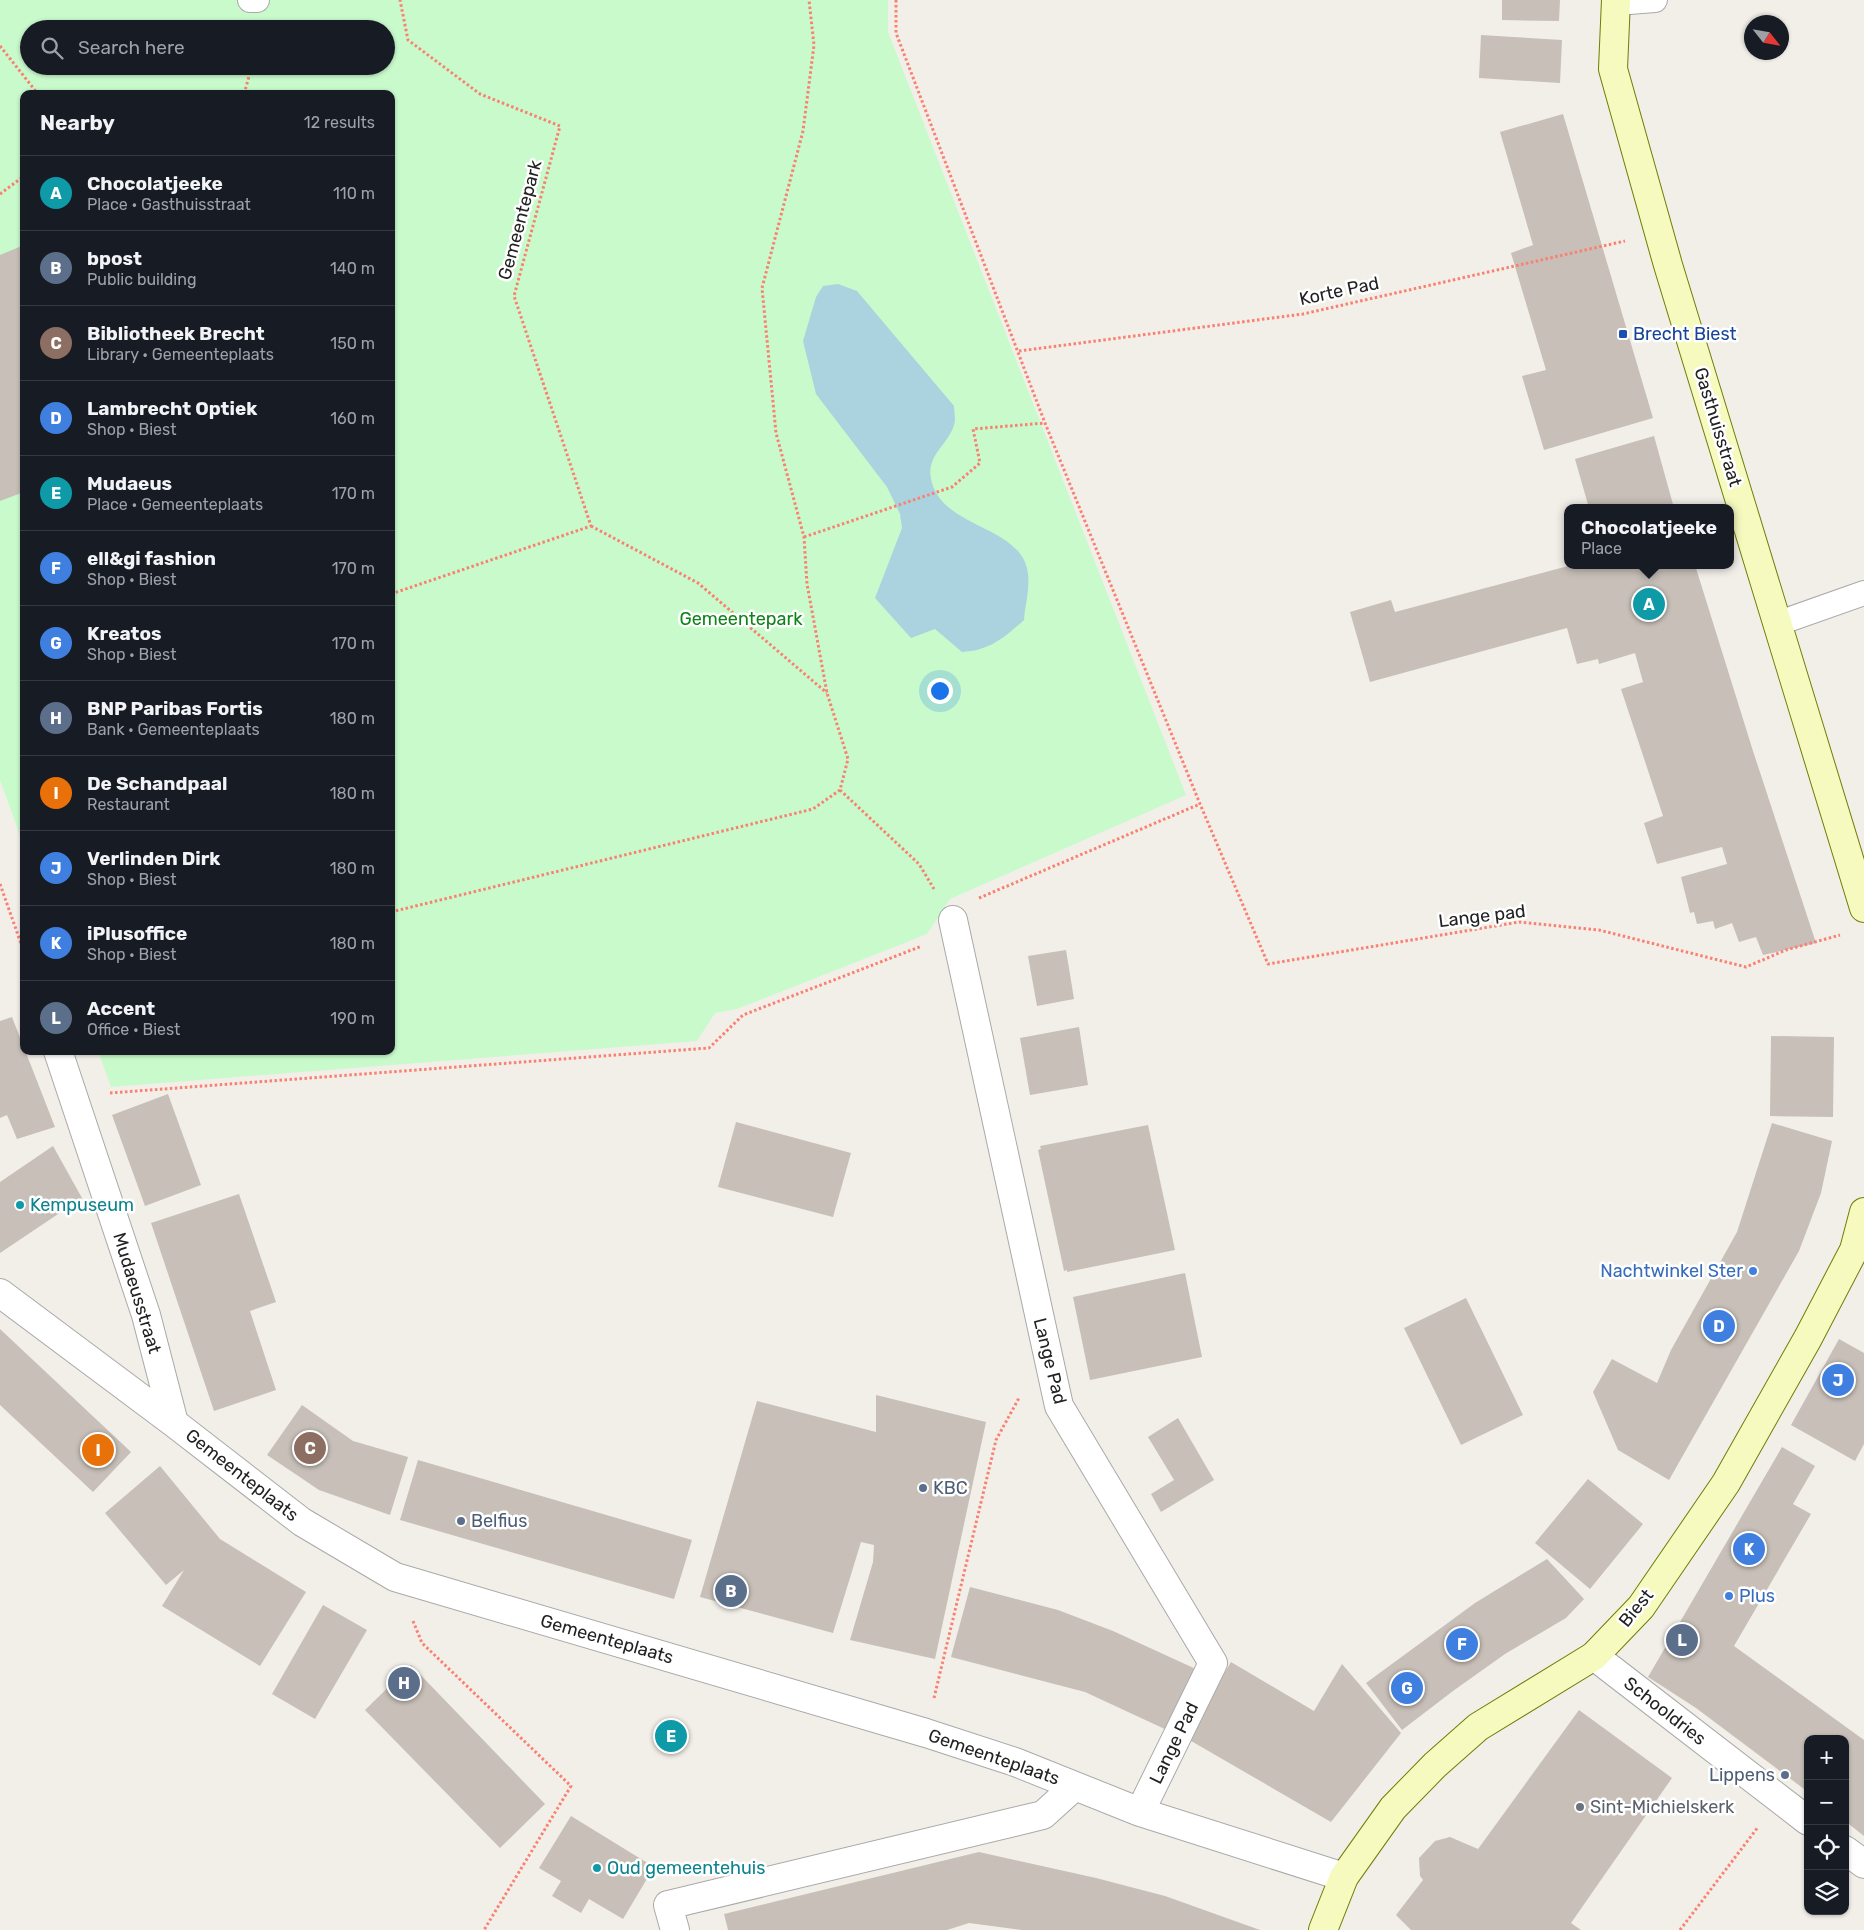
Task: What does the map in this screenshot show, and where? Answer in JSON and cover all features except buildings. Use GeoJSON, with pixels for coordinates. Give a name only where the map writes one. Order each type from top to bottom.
{"type":"FeatureCollection","features":[{"type":"Feature","properties":{"kind":"main road","name":"Gasthuisstraat"},"geometry":{"type":"LineString","coordinates":[[1616,2],[1613,69],[1660,234],[1864,908]]}},
{"type":"Feature","properties":{"kind":"main road","name":"Biest"},"geometry":{"type":"LineString","coordinates":[[1323,1930],[1344,1877],[1393,1808],[1435,1765],[1478,1727],[1594,1656],[1641,1606],[1726,1483],[1829,1300],[1854,1250],[1864,1212]]}},
{"type":"Feature","properties":{"kind":"street","name":"Lange Pad"},"geometry":{"type":"LineString","coordinates":[[952,920],[1059,1406],[1213,1662],[1140,1812]]}},
{"type":"Feature","properties":{"kind":"street","name":"Mudaeusstraat"},"geometry":{"type":"LineString","coordinates":[[59,1055],[146,1316],[174,1422]]}},
{"type":"Feature","properties":{"kind":"street","name":"Gemeenteplaats"},"geometry":{"type":"LineString","coordinates":[[0,1293],[174,1422],[302,1522],[396,1577],[926,1733],[1015,1762],[1140,1812],[1344,1877]]}},
{"type":"Feature","properties":{"kind":"street","name":"Schooldries"},"geometry":{"type":"LineString","coordinates":[[1594,1656],[1804,1818]]}},
{"type":"Feature","properties":{"kind":"street","name":"Gemeenteplaats"},"geometry":{"type":"LineString","coordinates":[[675,1930],[668,1905],[1042,1815],[1075,1786]]}},
{"type":"Feature","properties":{"kind":"street"},"geometry":{"type":"LineString","coordinates":[[1849,1853],[1864,1864]]}},
{"type":"Feature","properties":{"kind":"lane"},"geometry":{"type":"LineString","coordinates":[[250,0],[257,0]]}},
{"type":"Feature","properties":{"kind":"lane"},"geometry":{"type":"LineString","coordinates":[[1616,2],[1654,0]]}},
{"type":"Feature","properties":{"kind":"lane"},"geometry":{"type":"LineString","coordinates":[[1779,623],[1864,593]]}},
{"type":"Feature","properties":{"kind":"path","name":"Gemeentepark"},"geometry":{"type":"LineString","coordinates":[[400,0],[408,40],[480,94],[560,126],[514,296],[590,526]]}},
{"type":"Feature","properties":{"kind":"path"},"geometry":{"type":"LineString","coordinates":[[395,911],[813,809],[840,790],[848,759],[828,693],[808,584],[804,537],[776,433],[762,288],[803,131],[814,45],[809,0]]}},
{"type":"Feature","properties":{"kind":"path"},"geometry":{"type":"LineString","coordinates":[[77,1105],[112,1092],[709,1048],[743,1015],[927,944],[950,926],[959,906],[1200,804],[1045,423],[896,33],[896,0]]}},
{"type":"Feature","properties":{"kind":"path"},"geometry":{"type":"LineString","coordinates":[[0,46],[20,71]]}},
{"type":"Feature","properties":{"kind":"path"},"geometry":{"type":"LineString","coordinates":[[23,75],[35,90]]}},
{"type":"Feature","properties":{"kind":"path"},"geometry":{"type":"LineString","coordinates":[[245,90],[249,75]]}},
{"type":"Feature","properties":{"kind":"path"},"geometry":{"type":"LineString","coordinates":[[0,194],[20,179]]}},
{"type":"Feature","properties":{"kind":"path","name":"Korte Pad"},"geometry":{"type":"LineString","coordinates":[[1019,351],[1303,314],[1660,234]]}},
{"type":"Feature","properties":{"kind":"path"},"geometry":{"type":"LineString","coordinates":[[804,537],[952,486],[980,462],[973,429],[1045,423]]}},
{"type":"Feature","properties":{"kind":"path"},"geometry":{"type":"LineString","coordinates":[[395,593],[590,526],[698,583],[828,693]]}},
{"type":"Feature","properties":{"kind":"path"},"geometry":{"type":"LineString","coordinates":[[840,790],[919,864],[952,920]]}},
{"type":"Feature","properties":{"kind":"path","name":"Lange pad"},"geometry":{"type":"LineString","coordinates":[[1200,804],[1268,964],[1519,922],[1599,930],[1746,967],[1786,950],[1848,932]]}},
{"type":"Feature","properties":{"kind":"path"},"geometry":{"type":"LineString","coordinates":[[0,884],[20,941]]}},
{"type":"Feature","properties":{"kind":"path"},"geometry":{"type":"LineString","coordinates":[[926,1733],[996,1440],[1046,1349]]}},
{"type":"Feature","properties":{"kind":"path"},"geometry":{"type":"LineString","coordinates":[[396,1577],[422,1643],[570,1786],[484,1930]]}},
{"type":"Feature","properties":{"kind":"path"},"geometry":{"type":"LineString","coordinates":[[1680,1930],[1780,1799]]}},
{"type":"Feature","properties":{"kind":"green space","name":"Gemeentepark"},"geometry":{"type":"Polygon","coordinates":[[[0,0],[888,0],[888,32],[1186,795],[950,899],[927,934],[737,1009],[715,1013],[697,1041],[111,1087],[99,1055],[395,1055],[395,90],[20,90],[20,835],[0,780],[0,0]]]}},
{"type":"Feature","properties":{"kind":"water"},"geometry":{"type":"Polygon","coordinates":[[[838,284],[857,291],[954,406],[955,418],[951,433],[937,452],[931,466],[932,483],[940,498],[952,510],[1013,546],[1023,558],[1028,574],[1024,620],[1003,638],[988,646],[962,652],[935,629],[911,638],[875,598],[902,528],[900,514],[887,487],[816,394],[803,341],[816,297],[823,286],[838,284]]]}},
{"type":"Feature","properties":{"kind":"place","name":"Brecht Biest"},"geometry":{"type":"Point","coordinates":[1623,334]}},
{"type":"Feature","properties":{"kind":"place","name":"Chocolatjeeke"},"geometry":{"type":"Point","coordinates":[1649,604]}},
{"type":"Feature","properties":{"kind":"place","name":"Kempuseum"},"geometry":{"type":"Point","coordinates":[20,1205]}},
{"type":"Feature","properties":{"kind":"place","name":"Nachtwinkel Ster"},"geometry":{"type":"Point","coordinates":[1753,1271]}},
{"type":"Feature","properties":{"kind":"place","name":"Lambrecht Optiek"},"geometry":{"type":"Point","coordinates":[1719,1326]}},
{"type":"Feature","properties":{"kind":"place","name":"Verlinden Dirk"},"geometry":{"type":"Point","coordinates":[1838,1380]}},
{"type":"Feature","properties":{"kind":"place","name":"Bibliotheek Brecht"},"geometry":{"type":"Point","coordinates":[310,1448]}},
{"type":"Feature","properties":{"kind":"place","name":"De Schandpaal"},"geometry":{"type":"Point","coordinates":[98,1450]}},
{"type":"Feature","properties":{"kind":"place","name":"KBC"},"geometry":{"type":"Point","coordinates":[923,1488]}},
{"type":"Feature","properties":{"kind":"place","name":"Belfius"},"geometry":{"type":"Point","coordinates":[461,1521]}},
{"type":"Feature","properties":{"kind":"place","name":"iPlusoffice"},"geometry":{"type":"Point","coordinates":[1749,1549]}},
{"type":"Feature","properties":{"kind":"place","name":"bpost"},"geometry":{"type":"Point","coordinates":[731,1591]}},
{"type":"Feature","properties":{"kind":"place","name":"Plus"},"geometry":{"type":"Point","coordinates":[1729,1596]}},
{"type":"Feature","properties":{"kind":"place","name":"Accent"},"geometry":{"type":"Point","coordinates":[1682,1640]}},
{"type":"Feature","properties":{"kind":"place","name":"ell&gi fashion"},"geometry":{"type":"Point","coordinates":[1462,1644]}},
{"type":"Feature","properties":{"kind":"place","name":"BNP Paribas Fortis"},"geometry":{"type":"Point","coordinates":[404,1683]}},
{"type":"Feature","properties":{"kind":"place","name":"Kreatos"},"geometry":{"type":"Point","coordinates":[1407,1688]}},
{"type":"Feature","properties":{"kind":"place","name":"Mudaeus"},"geometry":{"type":"Point","coordinates":[671,1736]}},
{"type":"Feature","properties":{"kind":"place","name":"Lippens"},"geometry":{"type":"Point","coordinates":[1785,1775]}},
{"type":"Feature","properties":{"kind":"place","name":"Sint-Michielskerk"},"geometry":{"type":"Point","coordinates":[1580,1807]}},
{"type":"Feature","properties":{"kind":"place","name":"Oud gemeentehuis"},"geometry":{"type":"Point","coordinates":[597,1868]}}]}
